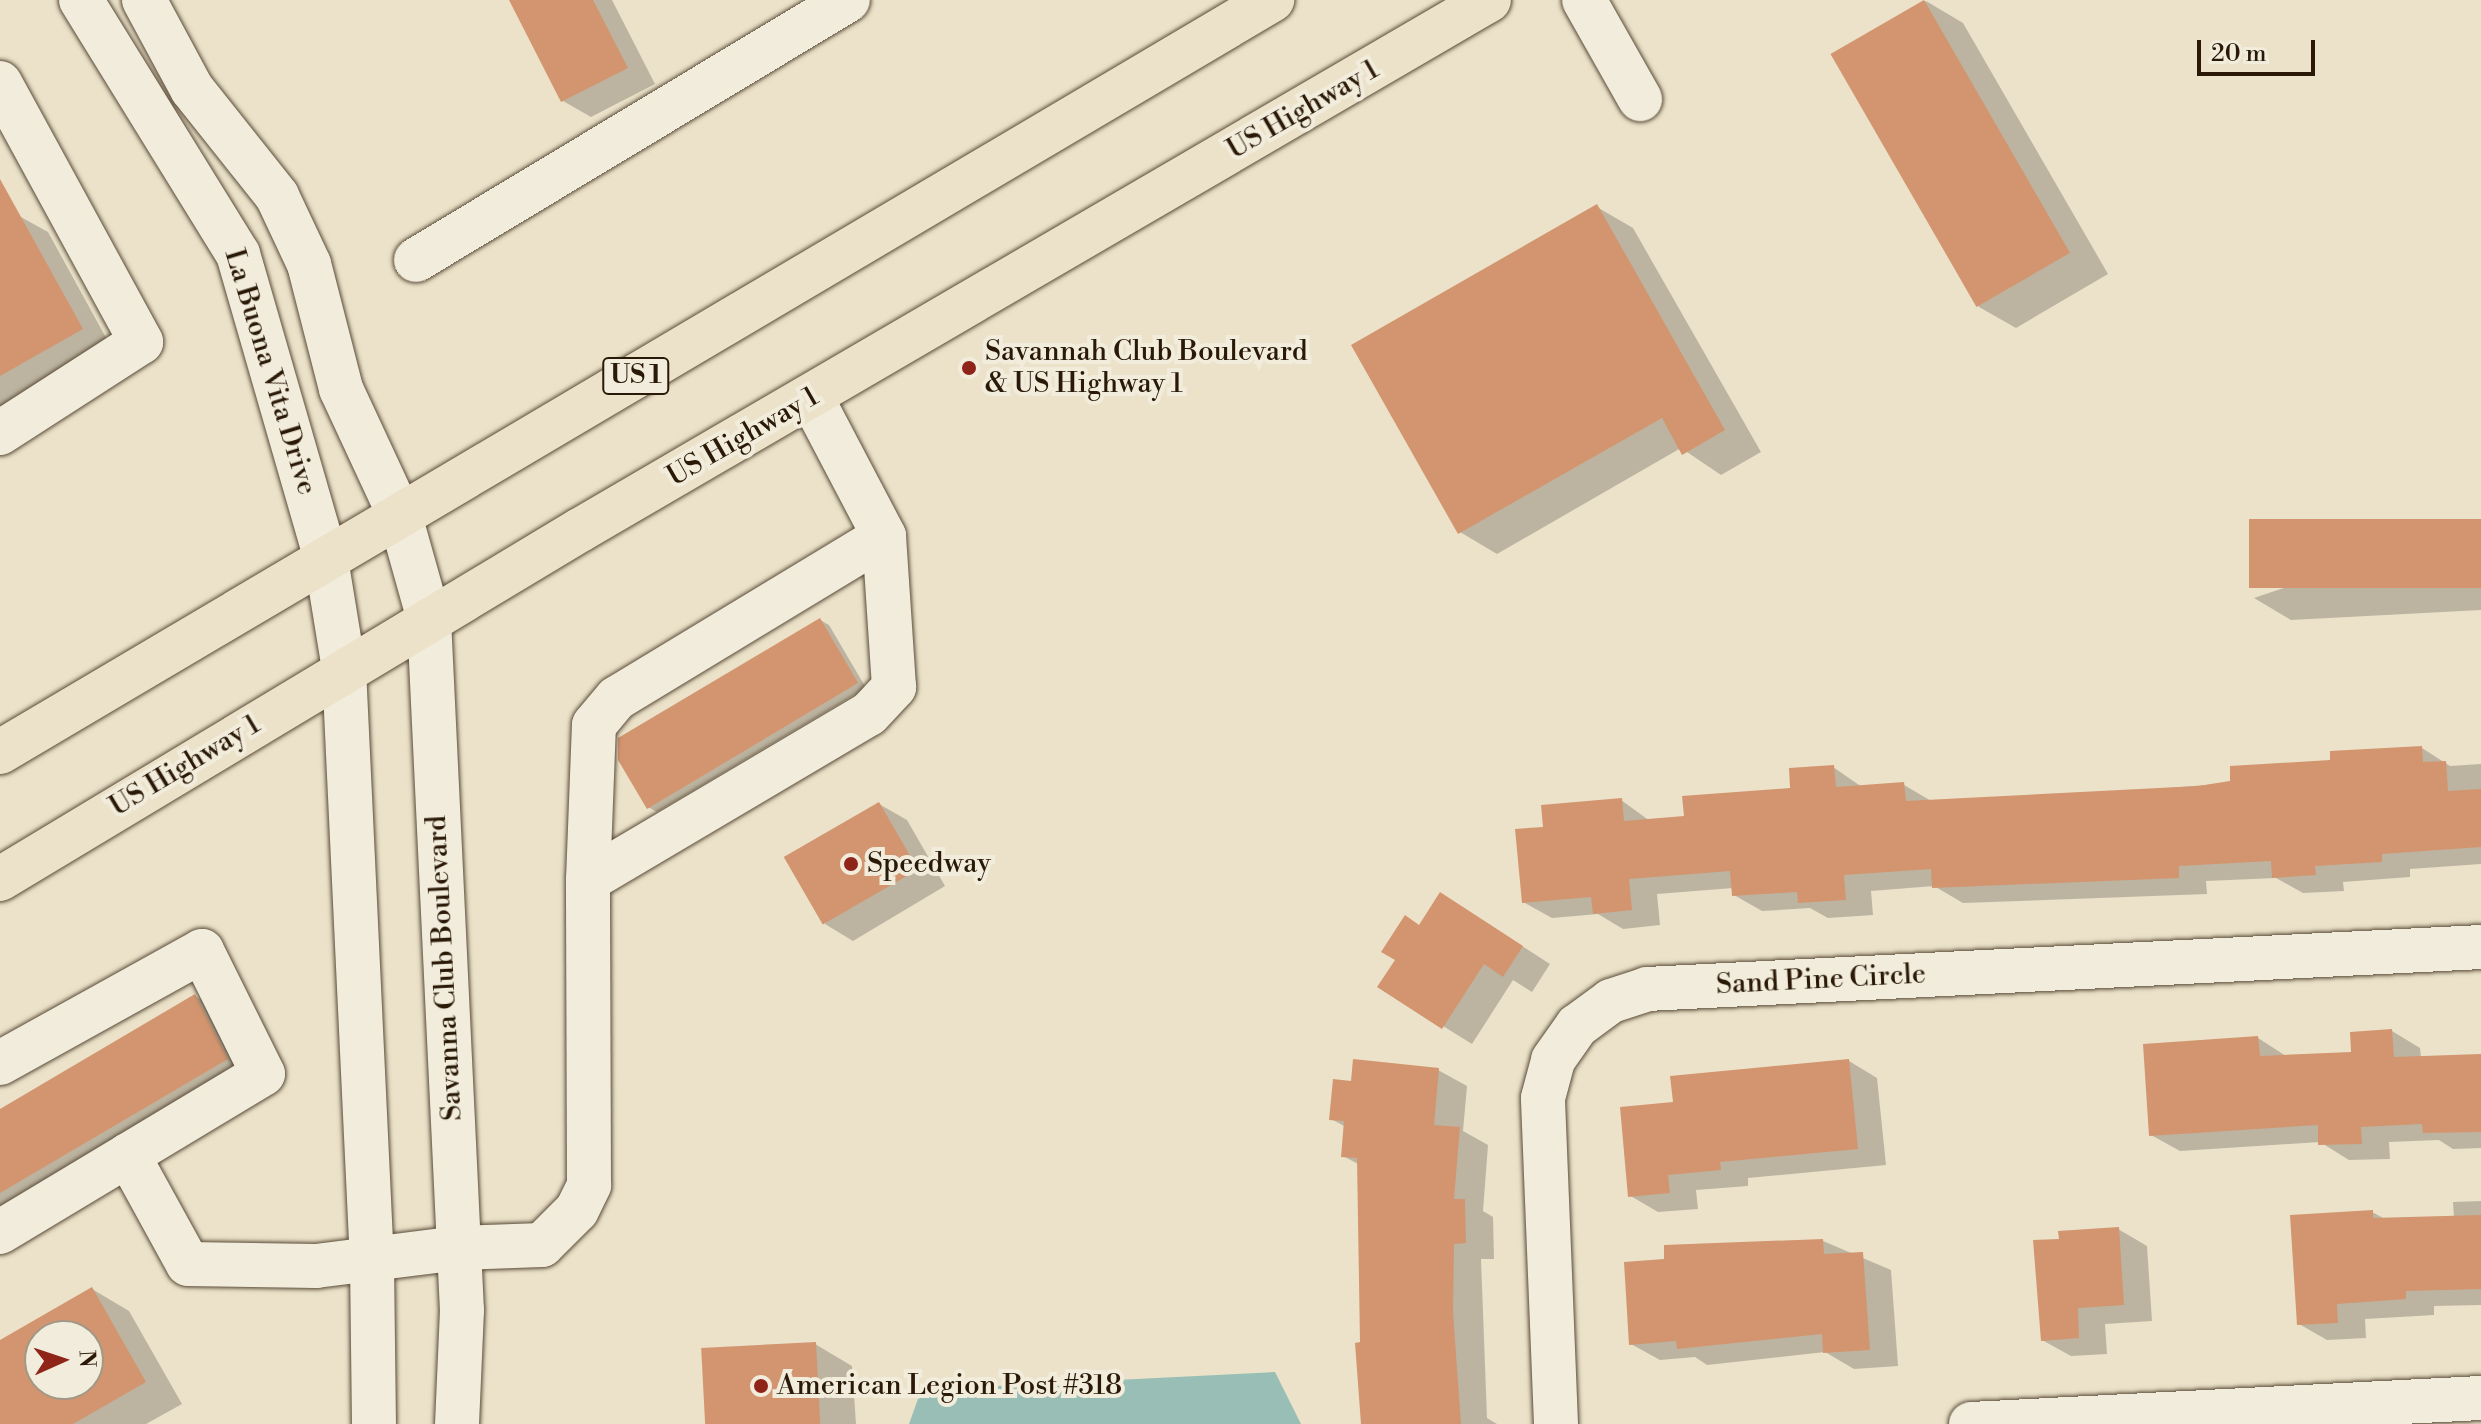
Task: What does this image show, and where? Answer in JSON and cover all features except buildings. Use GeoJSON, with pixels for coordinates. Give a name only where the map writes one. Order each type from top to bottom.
{"type":"FeatureCollection","features":[{"type":"Feature","properties":{"kind":"main road","name":"US 1"},"geometry":{"type":"LineString","coordinates":[[0,752],[1272,0]]}},
{"type":"Feature","properties":{"kind":"main road","name":"US Highway 1"},"geometry":{"type":"LineString","coordinates":[[0,879],[344,669],[812,399],[1489,0]]}},
{"type":"Feature","properties":{"kind":"street","name":"La Buona Vita Drive"},"geometry":{"type":"LineString","coordinates":[[81,0],[238,254],[326,559]]}},
{"type":"Feature","properties":{"kind":"street"},"geometry":{"type":"LineString","coordinates":[[144,0],[192,89],[277,196],[309,264],[341,389],[400,516]]}},
{"type":"Feature","properties":{"kind":"street"},"geometry":{"type":"LineString","coordinates":[[416,260],[848,0]]}},
{"type":"Feature","properties":{"kind":"street"},"geometry":{"type":"LineString","coordinates":[[1584,0],[1640,99]]}},
{"type":"Feature","properties":{"kind":"street"},"geometry":{"type":"LineString","coordinates":[[122,69],[166,44]]}},
{"type":"Feature","properties":{"kind":"street"},"geometry":{"type":"LineString","coordinates":[[0,83],[14,144],[141,342],[0,433]]}},
{"type":"Feature","properties":{"kind":"street"},"geometry":{"type":"LineString","coordinates":[[588,880],[869,714],[894,687],[884,536],[812,399]]}},
{"type":"Feature","properties":{"kind":"street","name":"Savanna Club Boulevard"},"geometry":{"type":"LineString","coordinates":[[400,516],[429,619],[458,1248],[457,1424]]}},
{"type":"Feature","properties":{"kind":"street"},"geometry":{"type":"LineString","coordinates":[[128,1155],[188,1264],[372,1262],[458,1248],[542,1245],[577,1210],[589,1185],[588,880],[594,725],[617,698],[884,536]]}},
{"type":"Feature","properties":{"kind":"street"},"geometry":{"type":"LineString","coordinates":[[326,559],[344,669],[372,1262],[374,1424]]}},
{"type":"Feature","properties":{"kind":"street","name":"Sand Pine Circle"},"geometry":{"type":"LineString","coordinates":[[1556,1424],[1543,1098],[1553,1060],[1569,1038],[1611,1001],[1647,989],[2481,947]]}},
{"type":"Feature","properties":{"kind":"street"},"geometry":{"type":"LineString","coordinates":[[0,1063],[202,951],[263,1074],[0,1232]]}},
{"type":"Feature","properties":{"kind":"street"},"geometry":{"type":"LineString","coordinates":[[1971,1424],[2481,1398]]}},
{"type":"Feature","properties":{"kind":"water"},"geometry":{"type":"Polygon","coordinates":[[[1275,1372],[1301,1424],[909,1424],[918,1399],[938,1389],[1275,1372]]]}},
{"type":"Feature","properties":{"kind":"place","name":"Savannah Club Boulevard & US Highway 1"},"geometry":{"type":"Point","coordinates":[969,368]}},
{"type":"Feature","properties":{"kind":"place","name":"Speedway"},"geometry":{"type":"Point","coordinates":[851,864]}},
{"type":"Feature","properties":{"kind":"place","name":"American Legion Post #318"},"geometry":{"type":"Point","coordinates":[761,1386]}}]}
